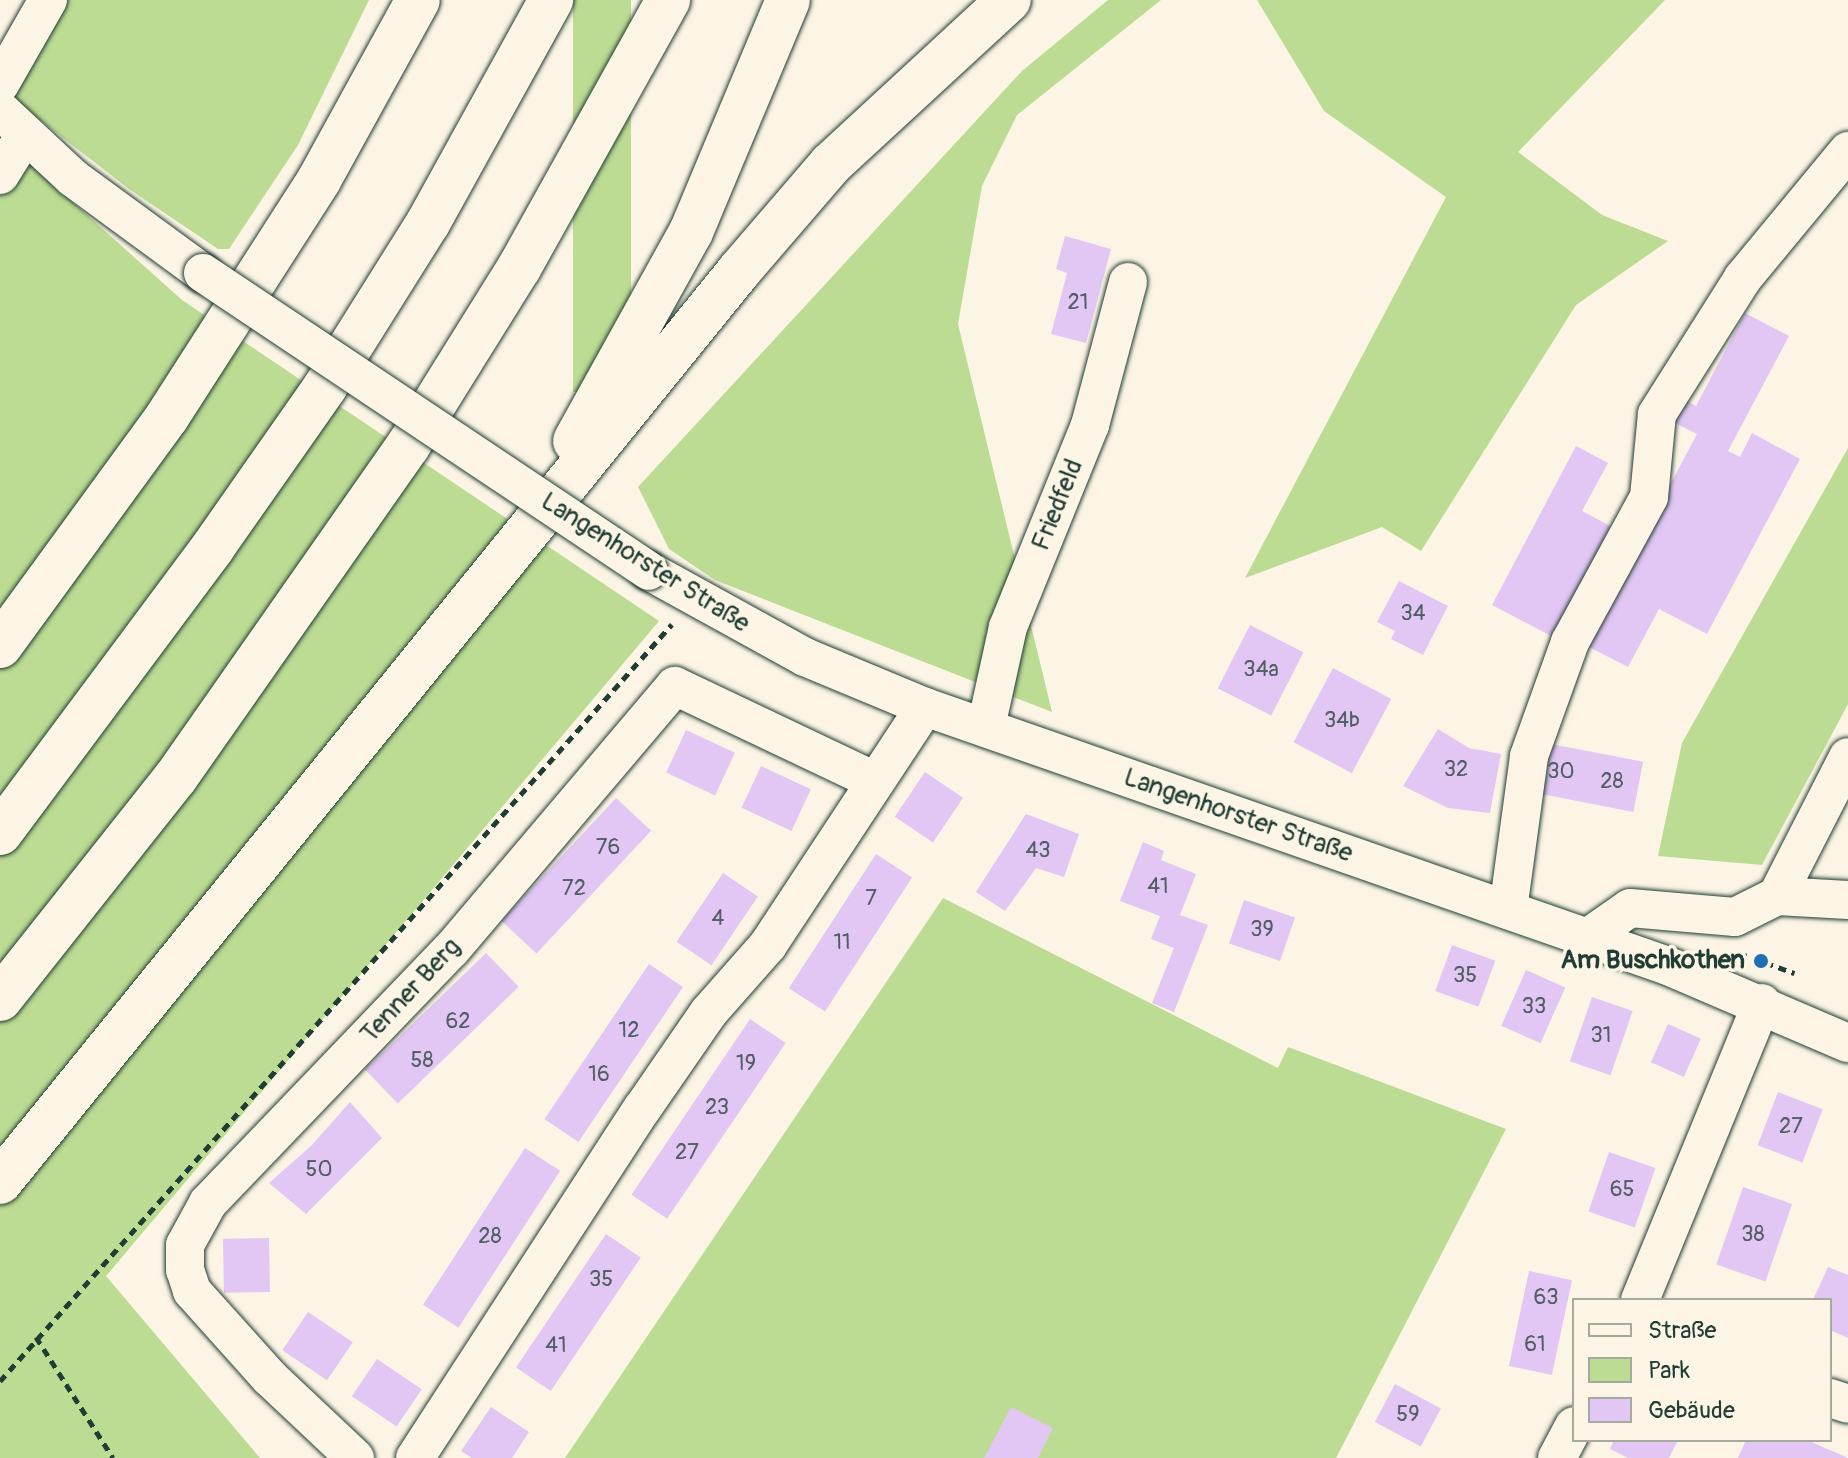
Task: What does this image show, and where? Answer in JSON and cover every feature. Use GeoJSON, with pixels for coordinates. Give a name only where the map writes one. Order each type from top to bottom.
{"type":"FeatureCollection","features":[{"type":"Feature","properties":{"kind":"highway"},"geometry":{"type":"LineString","coordinates":[[0,646],[167,417],[319,180],[418,0]]}},
{"type":"Feature","properties":{"kind":"highway"},"geometry":{"type":"LineString","coordinates":[[0,833],[177,597],[325,387],[428,223],[551,0]]}},
{"type":"Feature","properties":{"kind":"highway"},"geometry":{"type":"LineString","coordinates":[[0,999],[176,777],[408,446],[527,255],[668,0]]}},
{"type":"Feature","properties":{"kind":"highway"},"geometry":{"type":"LineString","coordinates":[[472,596],[590,419],[691,232],[788,0]]}},
{"type":"Feature","properties":{"kind":"highway"},"geometry":{"type":"LineString","coordinates":[[0,1182],[472,596],[831,164],[1009,0]]}},
{"type":"Feature","properties":{"kind":"street"},"geometry":{"type":"LineString","coordinates":[[0,84],[48,0]]}},
{"type":"Feature","properties":{"kind":"street"},"geometry":{"type":"LineString","coordinates":[[0,175],[12,123]]}},
{"type":"Feature","properties":{"kind":"street","name":"Langenhorster Straße"},"geometry":{"type":"LineString","coordinates":[[12,123],[73,178],[203,273],[649,571],[805,657],[925,707],[1587,938],[1762,1003],[1848,1043]]}},
{"type":"Feature","properties":{"kind":"street"},"geometry":{"type":"LineString","coordinates":[[1508,910],[1529,756],[1570,642],[1649,497],[1657,414],[1743,278],[1848,151]]}},
{"type":"Feature","properties":{"kind":"street","name":"Friedfeld"},"geometry":{"type":"LineString","coordinates":[[986,727],[1008,627],[1090,425],[1128,282]]}},
{"type":"Feature","properties":{"kind":"street","name":"Tenner Berg"},"geometry":{"type":"LineString","coordinates":[[355,1458],[270,1378],[192,1291],[185,1270],[185,1245],[208,1203],[451,950],[675,686],[873,780]]}},
{"type":"Feature","properties":{"kind":"street"},"geometry":{"type":"LineString","coordinates":[[415,1458],[642,1109],[709,1012],[768,945],[873,780],[925,707]]}},
{"type":"Feature","properties":{"kind":"street"},"geometry":{"type":"LineString","coordinates":[[1777,896],[1848,757]]}},
{"type":"Feature","properties":{"kind":"street"},"geometry":{"type":"LineString","coordinates":[[1587,938],[1630,908],[1735,917],[1777,896],[1848,900]]}},
{"type":"Feature","properties":{"kind":"street"},"geometry":{"type":"LineString","coordinates":[[1641,1298],[1762,1003]]}},
{"type":"Feature","properties":{"kind":"street"},"geometry":{"type":"LineString","coordinates":[[1557,1458],[1572,1430]]}},
{"type":"Feature","properties":{"kind":"path"},"geometry":{"type":"LineString","coordinates":[[0,1381],[675,620]]}},
{"type":"Feature","properties":{"kind":"path"},"geometry":{"type":"LineString","coordinates":[[1726,948],[1794,973]]}},
{"type":"Feature","properties":{"kind":"path"},"geometry":{"type":"LineString","coordinates":[[36,1337],[113,1458]]}},
{"type":"Feature","properties":{"kind":"green space"},"geometry":{"type":"Polygon","coordinates":[[[64,0],[369,0],[298,145],[229,249],[218,249],[129,189],[9,96],[64,0]]]}},
{"type":"Feature","properties":{"kind":"green space"},"geometry":{"type":"Polygon","coordinates":[[[573,0],[631,0],[631,392],[573,392],[573,0]]]}},
{"type":"Feature","properties":{"kind":"green space"},"geometry":{"type":"Polygon","coordinates":[[[1108,0],[1161,0],[1017,115],[982,186],[958,324],[1052,712],[715,580],[669,549],[638,487],[1022,71],[1108,0]]]}},
{"type":"Feature","properties":{"kind":"green space"},"geometry":{"type":"Polygon","coordinates":[[[1257,0],[1665,0],[1518,152],[1602,215],[1668,241],[1576,305],[1421,551],[1382,527],[1245,578],[1446,197],[1324,111],[1257,0]]]}},
{"type":"Feature","properties":{"kind":"green space"},"geometry":{"type":"Polygon","coordinates":[[[0,137],[182,300],[659,621],[106,1276],[260,1458],[0,1458],[0,137]]]}},
{"type":"Feature","properties":{"kind":"green space"},"geometry":{"type":"Polygon","coordinates":[[[1848,448],[1848,704],[1762,865],[1658,856],[1682,743],[1848,448]]]}},
{"type":"Feature","properties":{"kind":"green space"},"geometry":{"type":"Polygon","coordinates":[[[943,898],[1278,1068],[1288,1047],[1506,1129],[1336,1458],[565,1458],[943,898]]]}},
{"type":"Feature","properties":{"kind":"building"},"geometry":{"type":"Polygon","coordinates":[[[1065,236],[1111,249],[1086,343],[1051,334],[1067,273],[1056,269],[1065,236]]]}},
{"type":"Feature","properties":{"kind":"building"},"geometry":{"type":"Polygon","coordinates":[[[1745,313],[1789,336],[1728,451],[1740,457],[1752,433],[1800,459],[1707,634],[1659,609],[1628,667],[1585,645],[1697,434],[1675,423],[1687,401],[1696,406],[1745,313]]]}},
{"type":"Feature","properties":{"kind":"building"},"geometry":{"type":"Polygon","coordinates":[[[1576,446],[1608,463],[1582,511],[1616,529],[1557,639],[1492,605],[1576,446]]]}},
{"type":"Feature","properties":{"kind":"building"},"geometry":{"type":"Polygon","coordinates":[[[1399,581],[1448,606],[1423,655],[1391,639],[1395,631],[1377,622],[1399,581]]]}},
{"type":"Feature","properties":{"kind":"building"},"geometry":{"type":"Polygon","coordinates":[[[1250,625],[1303,652],[1271,716],[1218,688],[1250,625]]]}},
{"type":"Feature","properties":{"kind":"building"},"geometry":{"type":"Polygon","coordinates":[[[1333,668],[1391,699],[1352,773],[1294,742],[1333,668]]]}},
{"type":"Feature","properties":{"kind":"building"},"geometry":{"type":"Polygon","coordinates":[[[1438,729],[1469,748],[1501,754],[1490,813],[1448,808],[1403,786],[1438,729]]]}},
{"type":"Feature","properties":{"kind":"building"},"geometry":{"type":"Polygon","coordinates":[[[686,730],[735,753],[715,795],[666,773],[686,730]]]}},
{"type":"Feature","properties":{"kind":"building"},"geometry":{"type":"Polygon","coordinates":[[[1541,742],[1643,762],[1633,812],[1531,792],[1541,742]]]}},
{"type":"Feature","properties":{"kind":"building"},"geometry":{"type":"Polygon","coordinates":[[[761,766],[811,789],[791,831],[742,808],[761,766]]]}},
{"type":"Feature","properties":{"kind":"building"},"geometry":{"type":"Polygon","coordinates":[[[925,772],[963,798],[933,842],[895,817],[925,772]]]}},
{"type":"Feature","properties":{"kind":"building"},"geometry":{"type":"Polygon","coordinates":[[[616,798],[651,831],[537,954],[501,921],[616,798]]]}},
{"type":"Feature","properties":{"kind":"building"},"geometry":{"type":"Polygon","coordinates":[[[1026,814],[1079,834],[1064,877],[1036,868],[1005,911],[976,892],[1026,814]]]}},
{"type":"Feature","properties":{"kind":"building"},"geometry":{"type":"Polygon","coordinates":[[[1143,842],[1164,851],[1161,860],[1196,874],[1180,915],[1208,925],[1174,1012],[1152,1003],[1174,948],[1151,939],[1160,916],[1120,901],[1143,842]]]}},
{"type":"Feature","properties":{"kind":"building"},"geometry":{"type":"Polygon","coordinates":[[[876,854],[912,877],[825,1012],[789,988],[876,854]]]}},
{"type":"Feature","properties":{"kind":"building"},"geometry":{"type":"Polygon","coordinates":[[[723,873],[758,896],[711,965],[677,942],[723,873]]]}},
{"type":"Feature","properties":{"kind":"building"},"geometry":{"type":"Polygon","coordinates":[[[1244,900],[1295,918],[1280,961],[1229,943],[1244,900]]]}},
{"type":"Feature","properties":{"kind":"building"},"geometry":{"type":"Polygon","coordinates":[[[1452,945],[1495,961],[1478,1007],[1435,991],[1452,945]]]}},
{"type":"Feature","properties":{"kind":"building"},"geometry":{"type":"Polygon","coordinates":[[[486,953],[519,987],[398,1104],[365,1070],[486,953]]]}},
{"type":"Feature","properties":{"kind":"building"},"geometry":{"type":"Polygon","coordinates":[[[649,964],[683,987],[578,1142],[544,1119],[649,964]]]}},
{"type":"Feature","properties":{"kind":"building"},"geometry":{"type":"Polygon","coordinates":[[[1526,970],[1565,987],[1540,1043],[1501,1026],[1526,970]]]}},
{"type":"Feature","properties":{"kind":"building"},"geometry":{"type":"Polygon","coordinates":[[[1592,997],[1633,1011],[1611,1075],[1570,1061],[1592,997]]]}},
{"type":"Feature","properties":{"kind":"building"},"geometry":{"type":"Polygon","coordinates":[[[750,1019],[786,1043],[667,1219],[631,1195],[750,1019]]]}},
{"type":"Feature","properties":{"kind":"building"},"geometry":{"type":"Polygon","coordinates":[[[1668,1024],[1701,1039],[1684,1077],[1651,1062],[1668,1024]]]}},
{"type":"Feature","properties":{"kind":"building"},"geometry":{"type":"Polygon","coordinates":[[[1778,1092],[1823,1109],[1802,1162],[1758,1145],[1778,1092]]]}},
{"type":"Feature","properties":{"kind":"building"},"geometry":{"type":"Polygon","coordinates":[[[350,1102],[382,1138],[306,1214],[269,1183],[312,1145],[350,1102]]]}},
{"type":"Feature","properties":{"kind":"building"},"geometry":{"type":"Polygon","coordinates":[[[525,1148],[560,1171],[458,1328],[423,1305],[525,1148]]]}},
{"type":"Feature","properties":{"kind":"building"},"geometry":{"type":"Polygon","coordinates":[[[1609,1152],[1655,1168],[1635,1228],[1588,1212],[1609,1152]]]}},
{"type":"Feature","properties":{"kind":"building"},"geometry":{"type":"Polygon","coordinates":[[[1743,1187],[1792,1204],[1765,1281],[1716,1265],[1743,1187]]]}},
{"type":"Feature","properties":{"kind":"building"},"geometry":{"type":"Polygon","coordinates":[[[606,1234],[641,1257],[551,1391],[516,1367],[606,1234]]]}},
{"type":"Feature","properties":{"kind":"building"},"geometry":{"type":"Polygon","coordinates":[[[269,1238],[270,1292],[224,1293],[223,1239],[269,1238]]]}},
{"type":"Feature","properties":{"kind":"building"},"geometry":{"type":"Polygon","coordinates":[[[1828,1267],[1848,1275],[1848,1338],[1832,1331],[1832,1298],[1814,1298],[1828,1267]]]}},
{"type":"Feature","properties":{"kind":"building"},"geometry":{"type":"Polygon","coordinates":[[[1529,1271],[1572,1280],[1552,1375],[1509,1366],[1529,1271]]]}},
{"type":"Feature","properties":{"kind":"building"},"geometry":{"type":"Polygon","coordinates":[[[308,1312],[353,1342],[327,1380],[282,1350],[308,1312]]]}},
{"type":"Feature","properties":{"kind":"building"},"geometry":{"type":"Polygon","coordinates":[[[377,1359],[422,1389],[397,1427],[352,1396],[377,1359]]]}},
{"type":"Feature","properties":{"kind":"building"},"geometry":{"type":"Polygon","coordinates":[[[1395,1384],[1441,1408],[1421,1446],[1375,1422],[1395,1384]]]}},
{"type":"Feature","properties":{"kind":"building"},"geometry":{"type":"Polygon","coordinates":[[[491,1407],[529,1432],[512,1458],[472,1458],[461,1451],[491,1407]]]}},
{"type":"Feature","properties":{"kind":"building"},"geometry":{"type":"Polygon","coordinates":[[[1011,1407],[1053,1428],[1038,1458],[984,1458],[1011,1407]]]}},
{"type":"Feature","properties":{"kind":"building"},"geometry":{"type":"Polygon","coordinates":[[[1613,1442],[1677,1442],[1669,1458],[1628,1458],[1610,1449],[1613,1442]]]}},
{"type":"Feature","properties":{"kind":"building"},"geometry":{"type":"Polygon","coordinates":[[[1745,1442],[1812,1442],[1848,1458],[1738,1458],[1745,1442]]]}},
{"type":"Feature","properties":{"kind":"place","name":"Am Buschkothen"},"geometry":{"type":"Point","coordinates":[1761,961]}}]}
